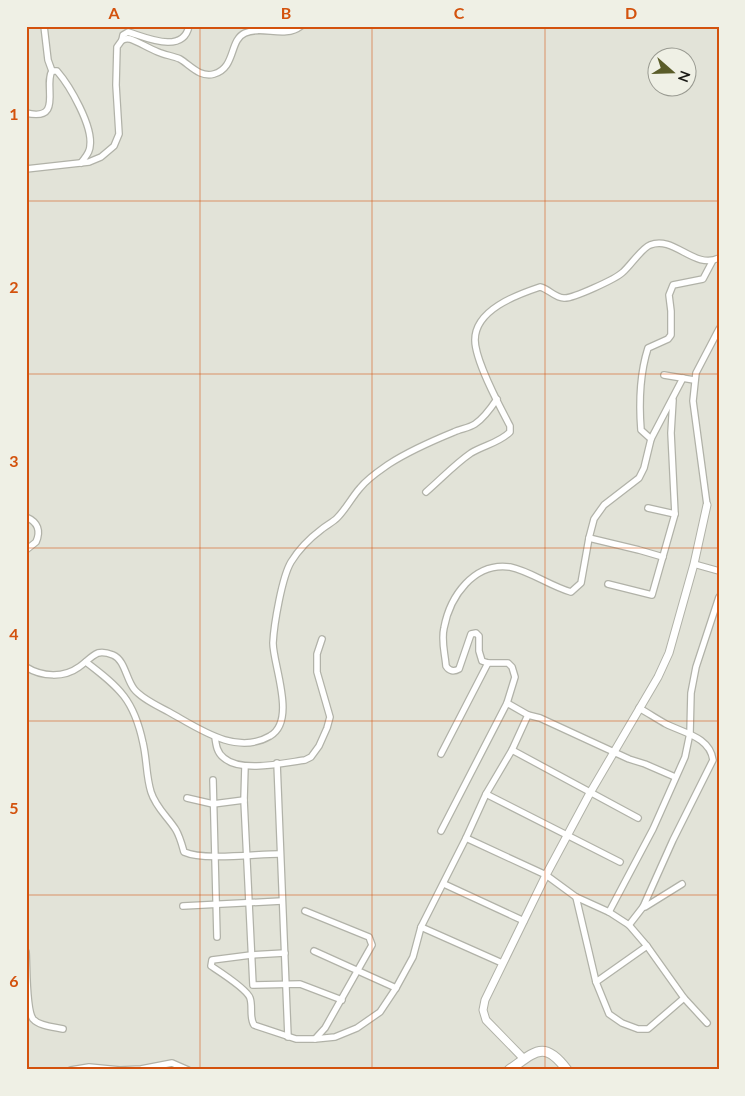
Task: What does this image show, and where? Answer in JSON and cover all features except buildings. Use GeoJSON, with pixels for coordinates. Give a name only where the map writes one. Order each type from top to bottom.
{"type":"FeatureCollection","features":[{"type":"Feature","properties":{"kind":"main road"},"geometry":{"type":"LineString","coordinates":[[509,1070],[532,1054],[545,1051],[555,1055],[567,1070]]}},
{"type":"Feature","properties":{"kind":"street"},"geometry":{"type":"LineString","coordinates":[[26,113],[39,114],[47,110],[50,74],[52,71],[48,60],[44,26]]}},
{"type":"Feature","properties":{"kind":"street"},"geometry":{"type":"LineString","coordinates":[[26,169],[89,162],[111,149],[119,134],[116,69],[117,47],[123,35],[128,32],[152,40],[174,42],[184,37],[188,32],[189,26]]}},
{"type":"Feature","properties":{"kind":"street"},"geometry":{"type":"LineString","coordinates":[[122,40],[130,39],[180,60],[202,74],[212,75],[219,72],[226,65],[232,55],[236,42],[242,34],[264,30],[288,32],[301,26]]}},
{"type":"Feature","properties":{"kind":"street"},"geometry":{"type":"LineString","coordinates":[[52,71],[58,72],[68,87],[80,109],[90,136],[90,150],[81,163]]}},
{"type":"Feature","properties":{"kind":"street"},"geometry":{"type":"LineString","coordinates":[[426,492],[470,454],[481,447],[504,438],[510,432],[510,426],[482,368],[475,341],[481,320],[496,306],[540,287],[561,298],[568,298],[605,284],[621,274],[648,245],[657,243],[678,249],[700,260],[712,262]]}},
{"type":"Feature","properties":{"kind":"street"},"geometry":{"type":"LineString","coordinates":[[651,439],[641,430],[640,423],[642,378],[644,360],[648,348],[668,338],[671,334],[671,311],[668,295],[673,285],[703,279],[712,262],[719,258]]}},
{"type":"Feature","properties":{"kind":"street"},"geometry":{"type":"LineString","coordinates":[[524,1059],[486,1020],[483,1010],[484,1000],[567,835],[658,677],[669,653],[694,564],[707,506],[693,401],[694,380],[719,329]]}},
{"type":"Feature","properties":{"kind":"street"},"geometry":{"type":"LineString","coordinates":[[664,374],[694,380]]}},
{"type":"Feature","properties":{"kind":"street"},"geometry":{"type":"LineString","coordinates":[[441,831],[507,703],[515,676],[512,667],[508,663],[488,663],[480,658],[479,636],[474,633],[471,634],[459,669],[453,671],[448,669],[443,642],[444,628],[451,604],[460,588],[481,571],[496,567],[510,567],[522,571],[571,592],[581,583],[594,519],[604,505],[639,478],[644,468],[651,439],[683,378]]}},
{"type":"Feature","properties":{"kind":"street"},"geometry":{"type":"LineString","coordinates":[[608,584],[651,595],[675,514],[671,433],[673,396]]}},
{"type":"Feature","properties":{"kind":"street"},"geometry":{"type":"LineString","coordinates":[[26,667],[37,672],[56,675],[73,671],[100,653],[107,653],[116,656],[136,691],[160,707],[215,737],[230,741],[248,742],[268,737],[279,726],[283,693],[274,653],[274,636],[284,579],[292,562],[308,541],[337,518],[359,489],[371,477],[390,463],[419,448],[474,425],[497,399]]}},
{"type":"Feature","properties":{"kind":"street"},"geometry":{"type":"LineString","coordinates":[[648,508],[675,514]]}},
{"type":"Feature","properties":{"kind":"street"},"geometry":{"type":"LineString","coordinates":[[26,517],[35,522],[39,530],[36,542],[26,550]]}},
{"type":"Feature","properties":{"kind":"street"},"geometry":{"type":"LineString","coordinates":[[589,538],[663,557]]}},
{"type":"Feature","properties":{"kind":"street"},"geometry":{"type":"LineString","coordinates":[[694,564],[719,571]]}},
{"type":"Feature","properties":{"kind":"street"},"geometry":{"type":"LineString","coordinates":[[609,912],[653,829],[685,757],[690,733],[691,693],[696,667],[719,597]]}},
{"type":"Feature","properties":{"kind":"street"},"geometry":{"type":"LineString","coordinates":[[215,737],[218,752],[224,759],[244,766],[305,760],[311,757],[319,746],[330,717],[317,672],[317,654],[322,639]]}},
{"type":"Feature","properties":{"kind":"street"},"geometry":{"type":"LineString","coordinates":[[86,662],[105,676],[124,694],[134,710],[143,744],[151,792],[156,804],[176,830],[184,852],[191,855],[215,856],[280,854]]}},
{"type":"Feature","properties":{"kind":"street"},"geometry":{"type":"LineString","coordinates":[[441,754],[488,663]]}},
{"type":"Feature","properties":{"kind":"street"},"geometry":{"type":"LineString","coordinates":[[507,703],[528,715],[556,724],[614,752],[675,777]]}},
{"type":"Feature","properties":{"kind":"street"},"geometry":{"type":"LineString","coordinates":[[629,926],[643,907],[669,848],[713,760],[712,751],[708,746],[690,733],[668,724],[639,708]]}},
{"type":"Feature","properties":{"kind":"street"},"geometry":{"type":"LineString","coordinates":[[285,953],[212,960],[211,966],[250,997],[252,1022],[254,1025],[296,1039],[335,1037],[357,1028],[380,1012],[413,958],[421,927],[444,884],[486,794],[512,750],[528,715]]}},
{"type":"Feature","properties":{"kind":"street"},"geometry":{"type":"LineString","coordinates":[[512,750],[638,818]]}},
{"type":"Feature","properties":{"kind":"street"},"geometry":{"type":"LineString","coordinates":[[276,763],[288,1037]]}},
{"type":"Feature","properties":{"kind":"street"},"geometry":{"type":"LineString","coordinates":[[244,766],[253,985],[300,984],[342,1000]]}},
{"type":"Feature","properties":{"kind":"street"},"geometry":{"type":"LineString","coordinates":[[213,780],[217,937]]}},
{"type":"Feature","properties":{"kind":"street"},"geometry":{"type":"LineString","coordinates":[[486,794],[620,862]]}},
{"type":"Feature","properties":{"kind":"street"},"geometry":{"type":"LineString","coordinates":[[187,798],[213,804],[244,800]]}},
{"type":"Feature","properties":{"kind":"street"},"geometry":{"type":"LineString","coordinates":[[466,838],[546,875],[576,897],[609,912],[629,926],[647,946],[684,998],[707,1023]]}},
{"type":"Feature","properties":{"kind":"street"},"geometry":{"type":"LineString","coordinates":[[444,884],[524,921]]}},
{"type":"Feature","properties":{"kind":"street"},"geometry":{"type":"LineString","coordinates":[[643,907],[682,884]]}},
{"type":"Feature","properties":{"kind":"street"},"geometry":{"type":"LineString","coordinates":[[576,897],[596,982],[609,1014],[622,1023],[638,1029],[648,1029],[684,998]]}},
{"type":"Feature","properties":{"kind":"street"},"geometry":{"type":"LineString","coordinates":[[183,906],[282,901]]}},
{"type":"Feature","properties":{"kind":"street"},"geometry":{"type":"LineString","coordinates":[[305,911],[369,937],[372,945],[342,1000],[325,1028],[315,1039]]}},
{"type":"Feature","properties":{"kind":"street"},"geometry":{"type":"LineString","coordinates":[[421,927],[502,963]]}},
{"type":"Feature","properties":{"kind":"street"},"geometry":{"type":"LineString","coordinates":[[596,982],[647,946]]}},
{"type":"Feature","properties":{"kind":"street"},"geometry":{"type":"LineString","coordinates":[[314,951],[396,988]]}},
{"type":"Feature","properties":{"kind":"street"},"geometry":{"type":"LineString","coordinates":[[26,952],[28,1009],[34,1020],[45,1025],[63,1029]]}},
{"type":"Feature","properties":{"kind":"street"},"geometry":{"type":"LineString","coordinates":[[71,1070],[89,1067],[120,1070],[141,1069],[172,1063],[188,1070]]}}]}
